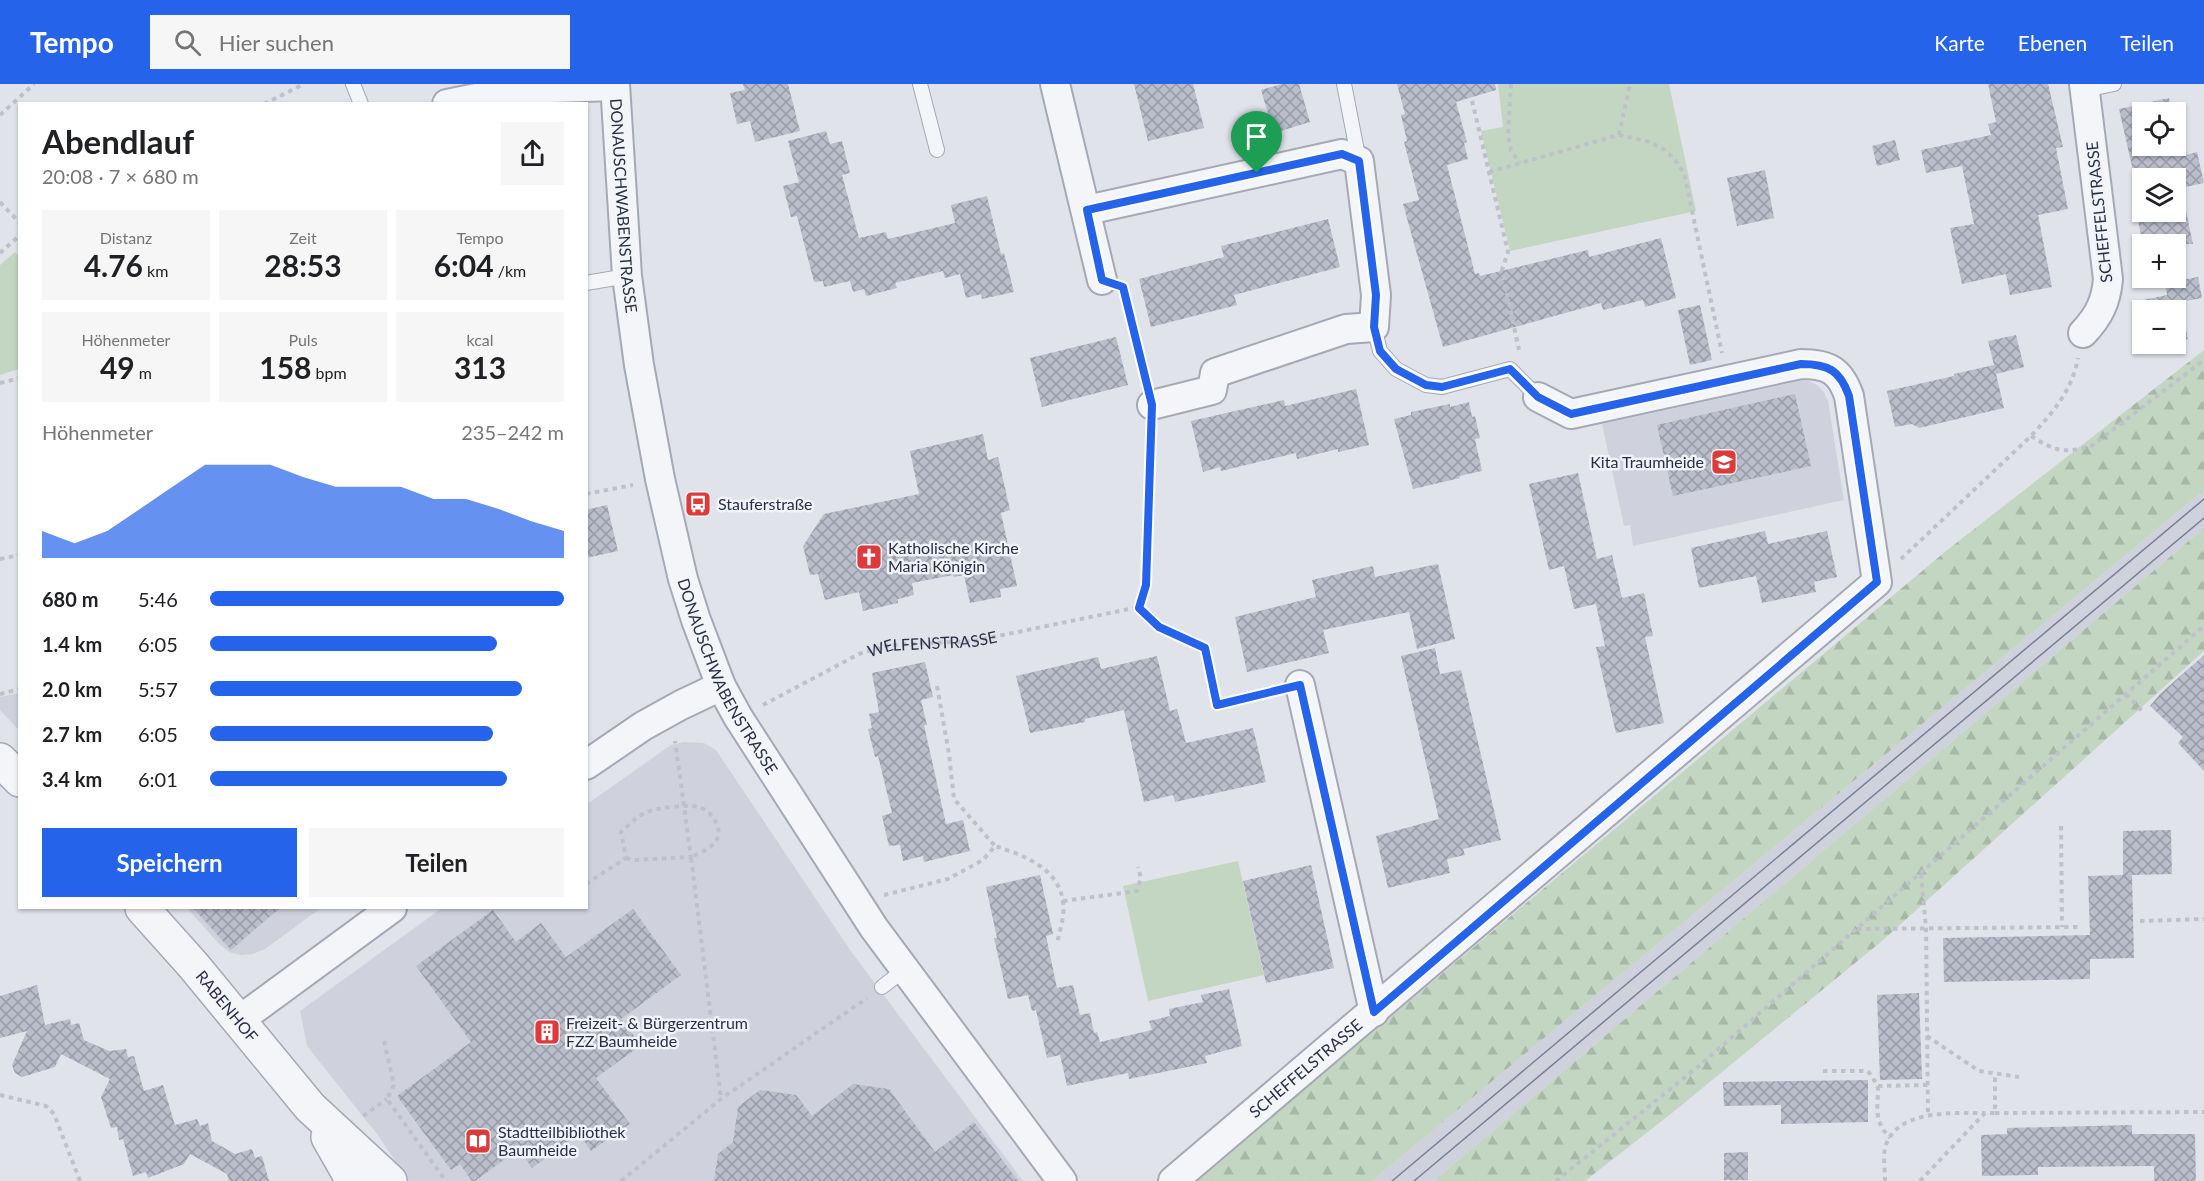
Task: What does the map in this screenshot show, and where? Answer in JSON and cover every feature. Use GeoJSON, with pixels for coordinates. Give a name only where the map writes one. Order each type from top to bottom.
{"type":"FeatureCollection","features":[{"type":"Feature","properties":{"kind":"street"},"geometry":{"type":"LineString","coordinates":[[1055,84],[1102,280]]}},
{"type":"Feature","properties":{"kind":"street"},"geometry":{"type":"LineString","coordinates":[[457,102],[520,89],[615,85]]}},
{"type":"Feature","properties":{"kind":"street","name":"DONAUSCHWABENSTRASSE"},"geometry":{"type":"LineString","coordinates":[[615,85],[627,276],[639,365],[660,479],[683,579],[721,686],[824,854],[904,970],[1062,1181]]}},
{"type":"Feature","properties":{"kind":"street","name":"SCHEFFELSTRASSE"},"geometry":{"type":"LineString","coordinates":[[2083,333],[2099,314],[2107,297],[2108,279],[2085,87]]}},
{"type":"Feature","properties":{"kind":"street"},"geometry":{"type":"LineString","coordinates":[[1087,210],[1342,154],[1359,161],[1376,295],[1374,327],[1346,329],[1215,373],[1212,390],[1152,405]]}},
{"type":"Feature","properties":{"kind":"street"},"geometry":{"type":"LineString","coordinates":[[1538,397],[1571,414],[1801,364],[1817,364],[1832,369],[1844,381],[1849,396],[1877,582]]}},
{"type":"Feature","properties":{"kind":"street","name":"SCHEFFELSTRASSE"},"geometry":{"type":"LineString","coordinates":[[1173,1181],[1877,582]]}},
{"type":"Feature","properties":{"kind":"street"},"geometry":{"type":"LineString","coordinates":[[1300,685],[1374,1012]]}},
{"type":"Feature","properties":{"kind":"street"},"geometry":{"type":"LineString","coordinates":[[588,764],[664,714],[721,686]]}},
{"type":"Feature","properties":{"kind":"street"},"geometry":{"type":"LineString","coordinates":[[0,760],[18,778]]}},
{"type":"Feature","properties":{"kind":"street","name":"RABENHOF"},"geometry":{"type":"LineString","coordinates":[[143,909],[193,965],[310,1107],[390,1181]]}},
{"type":"Feature","properties":{"kind":"street"},"geometry":{"type":"LineString","coordinates":[[238,1021],[391,909]]}},
{"type":"Feature","properties":{"kind":"street","name":"RABENHOF"},"geometry":{"type":"LineString","coordinates":[[310,1107],[353,1181]]}},
{"type":"Feature","properties":{"kind":"lane"},"geometry":{"type":"LineString","coordinates":[[353,84],[360,102]]}},
{"type":"Feature","properties":{"kind":"lane"},"geometry":{"type":"LineString","coordinates":[[920,84],[937,150]]}},
{"type":"Feature","properties":{"kind":"lane"},"geometry":{"type":"LineString","coordinates":[[1344,84],[1359,161]]}},
{"type":"Feature","properties":{"kind":"lane"},"geometry":{"type":"LineString","coordinates":[[2085,87],[2114,84]]}},
{"type":"Feature","properties":{"kind":"lane"},"geometry":{"type":"LineString","coordinates":[[588,283],[627,276]]}},
{"type":"Feature","properties":{"kind":"lane"},"geometry":{"type":"LineString","coordinates":[[1374,327],[1380,351],[1396,369],[1426,385],[1442,387],[1510,369],[1538,397]]}},
{"type":"Feature","properties":{"kind":"lane"},"geometry":{"type":"LineString","coordinates":[[882,987],[904,970]]}},
{"type":"Feature","properties":{"kind":"path"},"geometry":{"type":"LineString","coordinates":[[0,115],[34,84]]}},
{"type":"Feature","properties":{"kind":"path"},"geometry":{"type":"LineString","coordinates":[[268,102],[304,84]]}},
{"type":"Feature","properties":{"kind":"path"},"geometry":{"type":"LineString","coordinates":[[1511,84],[1508,135],[1510,151],[1520,163]]}},
{"type":"Feature","properties":{"kind":"path"},"geometry":{"type":"LineString","coordinates":[[1619,135],[1630,84]]}},
{"type":"Feature","properties":{"kind":"path"},"geometry":{"type":"LineString","coordinates":[[1470,92],[1508,252],[1502,270],[1520,354],[1510,369]]}},
{"type":"Feature","properties":{"kind":"path"},"geometry":{"type":"LineString","coordinates":[[1489,172],[1619,135],[1650,141],[1665,150],[1684,173],[1728,380]]}},
{"type":"Feature","properties":{"kind":"path"},"geometry":{"type":"LineString","coordinates":[[0,202],[18,221]]}},
{"type":"Feature","properties":{"kind":"path"},"geometry":{"type":"LineString","coordinates":[[0,253],[18,237]]}},
{"type":"Feature","properties":{"kind":"path"},"geometry":{"type":"LineString","coordinates":[[1102,280],[1123,287],[1152,405],[1146,585],[1139,608],[1159,627],[1205,648],[1217,705],[1300,685]]}},
{"type":"Feature","properties":{"kind":"path"},"geometry":{"type":"LineString","coordinates":[[1877,582],[2051,415],[2076,373],[2083,333]]}},
{"type":"Feature","properties":{"kind":"path"},"geometry":{"type":"LineString","coordinates":[[2031,436],[2055,450],[2072,452],[2093,445],[2204,360]]}},
{"type":"Feature","properties":{"kind":"path"},"geometry":{"type":"LineString","coordinates":[[0,382],[18,378]]}},
{"type":"Feature","properties":{"kind":"path"},"geometry":{"type":"LineString","coordinates":[[588,494],[660,479]]}},
{"type":"Feature","properties":{"kind":"path"},"geometry":{"type":"LineString","coordinates":[[0,559],[18,555]]}},
{"type":"Feature","properties":{"kind":"path","name":"WELFENSTRASSE"},"geometry":{"type":"LineString","coordinates":[[738,717],[859,654],[890,645],[974,641],[1139,608]]}},
{"type":"Feature","properties":{"kind":"path"},"geometry":{"type":"LineString","coordinates":[[1556,1181],[1699,1066],[2204,626]]}},
{"type":"Feature","properties":{"kind":"path"},"geometry":{"type":"LineString","coordinates":[[937,686],[949,753],[954,799],[995,846],[1018,853],[1043,867],[1056,882],[1063,901],[1062,922],[1057,944]]}},
{"type":"Feature","properties":{"kind":"path"},"geometry":{"type":"LineString","coordinates":[[0,694],[18,690]]}},
{"type":"Feature","properties":{"kind":"path"},"geometry":{"type":"LineString","coordinates":[[2126,694],[2144,713]]}},
{"type":"Feature","properties":{"kind":"path"},"geometry":{"type":"LineString","coordinates":[[664,714],[675,739],[721,1099]]}},
{"type":"Feature","properties":{"kind":"path"},"geometry":{"type":"LineString","coordinates":[[588,883],[626,858],[691,857],[705,851],[717,840],[719,830],[712,815],[699,807],[646,812],[621,832],[626,858]]}},
{"type":"Feature","properties":{"kind":"path"},"geometry":{"type":"LineString","coordinates":[[2061,826],[2062,927]]}},
{"type":"Feature","properties":{"kind":"path"},"geometry":{"type":"LineString","coordinates":[[857,901],[948,879],[983,860],[995,846]]}},
{"type":"Feature","properties":{"kind":"path"},"geometry":{"type":"LineString","coordinates":[[1063,901],[1137,891],[1141,878],[1138,867]]}},
{"type":"Feature","properties":{"kind":"path"},"geometry":{"type":"LineString","coordinates":[[1921,873],[1926,928],[1928,1116]]}},
{"type":"Feature","properties":{"kind":"path"},"geometry":{"type":"LineString","coordinates":[[2140,921],[2204,920]]}},
{"type":"Feature","properties":{"kind":"path"},"geometry":{"type":"LineString","coordinates":[[1857,929],[2081,927]]}},
{"type":"Feature","properties":{"kind":"path"},"geometry":{"type":"LineString","coordinates":[[621,1181],[721,1099],[882,987]]}},
{"type":"Feature","properties":{"kind":"path"},"geometry":{"type":"LineString","coordinates":[[1927,1036],[1979,1071],[2019,1077]]}},
{"type":"Feature","properties":{"kind":"path"},"geometry":{"type":"LineString","coordinates":[[359,1119],[387,1099],[394,1085],[384,1041]]}},
{"type":"Feature","properties":{"kind":"path"},"geometry":{"type":"LineString","coordinates":[[1823,1071],[1868,1071],[1878,1086],[1878,1121],[1880,1127],[1890,1138]]}},
{"type":"Feature","properties":{"kind":"path"},"geometry":{"type":"LineString","coordinates":[[1995,1073],[1995,1113]]}},
{"type":"Feature","properties":{"kind":"path"},"geometry":{"type":"LineString","coordinates":[[1878,1086],[1928,1085]]}},
{"type":"Feature","properties":{"kind":"path"},"geometry":{"type":"LineString","coordinates":[[0,1095],[46,1106],[54,1114],[80,1181]]}},
{"type":"Feature","properties":{"kind":"path"},"geometry":{"type":"LineString","coordinates":[[387,1099],[446,1181]]}},
{"type":"Feature","properties":{"kind":"path"},"geometry":{"type":"LineString","coordinates":[[1885,1181],[1885,1148],[1890,1138],[1900,1127],[1912,1120],[1928,1116],[1985,1113],[2204,1112]]}},
{"type":"Feature","properties":{"kind":"path"},"geometry":{"type":"LineString","coordinates":[[1920,1181],[1985,1113]]}},
{"type":"Feature","properties":{"kind":"shaded area","name":"Kita Traumheide"},"geometry":{"type":"Polygon","coordinates":[[[1799,381],[1808,381],[1817,385],[1824,392],[1828,401],[1844,500],[1633,546],[1630,525],[1624,526],[1602,424],[1799,381]]]}},
{"type":"Feature","properties":{"kind":"shaded area"},"geometry":{"type":"Polygon","coordinates":[[[2204,490],[2204,528],[1434,1181],[1372,1181],[2204,490]]]}},
{"type":"Feature","properties":{"kind":"shaded area"},"geometry":{"type":"Polygon","coordinates":[[[18,693],[18,729],[0,710],[0,697],[18,693]]]}},
{"type":"Feature","properties":{"kind":"shaded area"},"geometry":{"type":"Polygon","coordinates":[[[684,742],[704,743],[716,750],[853,954],[1023,1181],[409,1181],[377,1134],[307,1046],[300,1011],[441,909],[588,909],[588,803],[671,745],[684,742]]]}},
{"type":"Feature","properties":{"kind":"shaded area"},"geometry":{"type":"Polygon","coordinates":[[[188,909],[320,909],[265,949],[253,954],[240,955],[229,952],[188,909]]]}},
{"type":"Feature","properties":{"kind":"green space"},"geometry":{"type":"Polygon","coordinates":[[[1498,84],[1669,84],[1696,211],[1510,251],[1481,131],[1503,127],[1498,84]]]}},
{"type":"Feature","properties":{"kind":"green space"},"geometry":{"type":"Polygon","coordinates":[[[15,252],[18,255],[18,369],[0,375],[0,265],[15,252]]]}},
{"type":"Feature","properties":{"kind":"green space"},"geometry":{"type":"Polygon","coordinates":[[[2204,350],[2204,490],[1372,1181],[1195,1181],[1946,551],[2204,350]]]}},
{"type":"Feature","properties":{"kind":"green space"},"geometry":{"type":"Polygon","coordinates":[[[2204,528],[2204,651],[1882,941],[1585,1181],[1434,1181],[2204,528]]]}},
{"type":"Feature","properties":{"kind":"green space"},"geometry":{"type":"Polygon","coordinates":[[[1238,861],[1264,975],[1148,1001],[1123,886],[1238,861]]]}},
{"type":"Feature","properties":{"kind":"building"},"geometry":{"type":"Polygon","coordinates":[[[743,84],[788,84],[800,131],[755,142],[750,121],[737,124],[730,93],[745,90],[743,84]]]}},
{"type":"Feature","properties":{"kind":"building"},"geometry":{"type":"Polygon","coordinates":[[[1134,84],[1193,84],[1204,128],[1148,141],[1134,84]]]}},
{"type":"Feature","properties":{"kind":"building"},"geometry":{"type":"Polygon","coordinates":[[[1282,84],[1299,84],[1310,122],[1274,133],[1261,90],[1282,84]]]}},
{"type":"Feature","properties":{"kind":"building"},"geometry":{"type":"Polygon","coordinates":[[[1397,84],[1495,84],[1496,90],[1456,102],[1467,142],[1464,143],[1468,159],[1447,165],[1475,274],[1479,273],[1480,276],[1588,250],[1589,257],[1661,238],[1676,298],[1645,307],[1643,300],[1603,310],[1601,303],[1443,347],[1403,204],[1419,200],[1404,142],[1407,141],[1401,115],[1405,114],[1397,84]]]}},
{"type":"Feature","properties":{"kind":"building"},"geometry":{"type":"Polygon","coordinates":[[[1988,84],[2048,84],[2063,147],[2056,148],[2068,209],[2038,215],[2052,287],[2010,295],[2006,274],[1962,284],[1950,228],[1974,224],[1962,166],[1926,173],[1921,150],[1991,135],[1988,124],[1996,122],[1988,84]]]}},
{"type":"Feature","properties":{"kind":"building"},"geometry":{"type":"Polygon","coordinates":[[[2169,98],[2170,102],[2151,102],[2169,98]]]}},
{"type":"Feature","properties":{"kind":"building"},"geometry":{"type":"Polygon","coordinates":[[[2132,106],[2132,156],[2186,156],[2197,152],[2204,183],[2186,187],[2186,168],[2132,168],[2119,109],[2132,106]]]}},
{"type":"Feature","properties":{"kind":"building"},"geometry":{"type":"Polygon","coordinates":[[[826,131],[830,144],[842,141],[850,173],[842,175],[859,238],[886,232],[888,239],[955,223],[951,205],[987,196],[1001,254],[1004,253],[1014,292],[982,299],[981,294],[966,298],[960,274],[945,278],[943,271],[895,283],[897,288],[866,296],[864,289],[853,292],[850,281],[824,287],[823,281],[814,282],[797,216],[791,217],[783,186],[799,182],[788,141],[826,131]]]}},
{"type":"Feature","properties":{"kind":"building"},"geometry":{"type":"Polygon","coordinates":[[[1895,140],[1900,160],[1877,166],[1872,146],[1895,140]]]}},
{"type":"Feature","properties":{"kind":"building"},"geometry":{"type":"Polygon","coordinates":[[[1765,170],[1774,218],[1737,226],[1727,178],[1765,170]]]}},
{"type":"Feature","properties":{"kind":"building"},"geometry":{"type":"Polygon","coordinates":[[[2186,211],[2193,244],[2186,244],[2186,234],[2141,234],[2138,222],[2186,222],[2186,211]]]}},
{"type":"Feature","properties":{"kind":"building"},"geometry":{"type":"Polygon","coordinates":[[[1328,219],[1340,267],[1234,295],[1237,305],[1151,327],[1139,279],[1224,257],[1221,246],[1328,219]]]}},
{"type":"Feature","properties":{"kind":"building"},"geometry":{"type":"Polygon","coordinates":[[[2198,277],[2202,298],[2186,301],[2143,300],[2167,295],[2166,288],[2186,288],[2186,279],[2198,277]]]}},
{"type":"Feature","properties":{"kind":"building"},"geometry":{"type":"Polygon","coordinates":[[[1700,305],[1712,360],[1690,365],[1678,310],[1700,305]]]}},
{"type":"Feature","properties":{"kind":"building"},"geometry":{"type":"Polygon","coordinates":[[[2016,335],[2024,367],[1996,374],[2004,408],[1919,428],[1912,424],[1895,427],[1887,391],[1994,365],[1988,341],[2016,335]]]}},
{"type":"Feature","properties":{"kind":"building"},"geometry":{"type":"Polygon","coordinates":[[[1116,337],[1128,385],[1042,407],[1030,358],[1116,337]]]}},
{"type":"Feature","properties":{"kind":"building"},"geometry":{"type":"Polygon","coordinates":[[[1356,389],[1369,445],[1338,452],[1338,449],[1297,459],[1296,453],[1221,471],[1220,467],[1203,472],[1191,421],[1284,400],[1285,406],[1356,389]]]}},
{"type":"Feature","properties":{"kind":"building"},"geometry":{"type":"Polygon","coordinates":[[[1795,394],[1811,466],[1673,496],[1657,425],[1795,394]]]}},
{"type":"Feature","properties":{"kind":"building"},"geometry":{"type":"Polygon","coordinates":[[[1469,402],[1480,438],[1475,439],[1482,471],[1413,489],[1394,419],[1411,415],[1411,412],[1469,402]]]}},
{"type":"Feature","properties":{"kind":"building"},"geometry":{"type":"Polygon","coordinates":[[[983,434],[988,460],[998,457],[1010,510],[1001,513],[1017,586],[1000,589],[1001,597],[970,603],[964,575],[954,577],[953,575],[912,583],[914,595],[898,599],[898,603],[863,611],[859,592],[825,600],[818,574],[810,575],[803,546],[824,514],[919,494],[910,451],[983,434]]]}},
{"type":"Feature","properties":{"kind":"building"},"geometry":{"type":"Polygon","coordinates":[[[1578,473],[1597,559],[1612,555],[1622,598],[1644,593],[1653,636],[1645,637],[1664,723],[1616,733],[1596,647],[1605,646],[1596,604],[1574,609],[1564,566],[1549,570],[1529,484],[1578,473]]]}},
{"type":"Feature","properties":{"kind":"building"},"geometry":{"type":"Polygon","coordinates":[[[607,505],[618,551],[588,558],[588,510],[607,505]]]}},
{"type":"Feature","properties":{"kind":"building"},"geometry":{"type":"Polygon","coordinates":[[[1765,531],[1768,544],[1827,531],[1837,577],[1814,582],[1816,592],[1762,603],[1756,576],[1699,588],[1691,548],[1765,531]]]}},
{"type":"Feature","properties":{"kind":"building"},"geometry":{"type":"Polygon","coordinates":[[[1438,564],[1455,639],[1417,649],[1409,612],[1323,630],[1329,653],[1247,672],[1235,617],[1316,597],[1312,580],[1373,566],[1375,577],[1438,564]]]}},
{"type":"Feature","properties":{"kind":"building"},"geometry":{"type":"Polygon","coordinates":[[[1435,648],[1440,674],[1461,670],[1501,840],[1463,849],[1465,855],[1447,859],[1450,873],[1388,888],[1376,836],[1439,819],[1401,656],[1435,648]]]}},
{"type":"Feature","properties":{"kind":"building"},"geometry":{"type":"Polygon","coordinates":[[[2204,655],[2204,771],[2178,743],[2183,737],[2150,706],[2160,694],[2204,655]]]}},
{"type":"Feature","properties":{"kind":"building"},"geometry":{"type":"Polygon","coordinates":[[[1157,656],[1170,711],[1177,709],[1186,743],[1253,728],[1266,782],[1175,802],[1173,795],[1144,802],[1124,710],[1085,719],[1085,722],[1030,733],[1016,676],[1098,657],[1101,669],[1157,656]]]}},
{"type":"Feature","properties":{"kind":"building"},"geometry":{"type":"Polygon","coordinates":[[[925,662],[933,697],[921,700],[927,725],[924,725],[946,824],[963,820],[970,851],[924,862],[923,856],[903,861],[900,845],[889,846],[882,816],[892,813],[878,756],[875,757],[868,729],[872,728],[869,714],[879,712],[872,673],[925,662]]]}},
{"type":"Feature","properties":{"kind":"building"},"geometry":{"type":"Polygon","coordinates":[[[2171,830],[2172,874],[2132,875],[2134,958],[2090,959],[2090,979],[1944,982],[1943,938],[2090,935],[2088,876],[2123,875],[2123,831],[2171,830]]]}},
{"type":"Feature","properties":{"kind":"building"},"geometry":{"type":"Polygon","coordinates":[[[1311,865],[1334,968],[1266,983],[1243,881],[1311,865]]]}},
{"type":"Feature","properties":{"kind":"building"},"geometry":{"type":"Polygon","coordinates":[[[1040,875],[1053,934],[1046,936],[1057,988],[1073,985],[1080,1015],[1090,1013],[1094,1033],[1097,1032],[1100,1042],[1152,1030],[1149,1021],[1170,1016],[1169,1009],[1203,1002],[1201,995],[1229,989],[1242,1046],[1205,1056],[1207,1063],[1129,1079],[1128,1073],[1067,1086],[1060,1055],[1047,1058],[1036,1010],[1032,1011],[1028,995],[1008,999],[994,938],[997,938],[986,887],[1040,875]]]}},
{"type":"Feature","properties":{"kind":"building"},"geometry":{"type":"Polygon","coordinates":[[[194,909],[279,909],[231,950],[194,909]]]}},
{"type":"Feature","properties":{"kind":"building","name":"Freizeit- & Bürgerzentrum FZZ Baumheide"},"geometry":{"type":"Polygon","coordinates":[[[633,909],[681,975],[621,1019],[641,1045],[596,1078],[630,1124],[591,1151],[579,1134],[532,1168],[519,1149],[475,1181],[472,1181],[460,1164],[451,1170],[397,1096],[471,1042],[416,966],[493,910],[516,942],[541,923],[566,957],[633,909]]]}},
{"type":"Feature","properties":{"kind":"building"},"geometry":{"type":"Polygon","coordinates":[[[37,985],[45,1025],[70,1019],[71,1025],[79,1023],[84,1040],[109,1051],[126,1049],[128,1057],[134,1056],[144,1091],[163,1085],[175,1125],[197,1119],[200,1126],[208,1123],[212,1141],[235,1154],[252,1149],[255,1158],[262,1156],[269,1181],[229,1181],[227,1174],[190,1154],[184,1164],[148,1178],[146,1172],[133,1176],[123,1139],[119,1140],[117,1127],[111,1128],[101,1097],[110,1079],[61,1054],[55,1067],[22,1077],[15,1073],[12,1065],[27,1031],[0,1038],[0,996],[37,985]]]}},
{"type":"Feature","properties":{"kind":"building"},"geometry":{"type":"Polygon","coordinates":[[[1919,993],[1922,1079],[1880,1080],[1877,995],[1919,993]]]}},
{"type":"Feature","properties":{"kind":"building"},"geometry":{"type":"Polygon","coordinates":[[[1868,1080],[1868,1122],[1781,1124],[1781,1105],[1724,1106],[1723,1082],[1868,1080]]]}},
{"type":"Feature","properties":{"kind":"building"},"geometry":{"type":"Polygon","coordinates":[[[853,1084],[889,1089],[935,1152],[974,1122],[1018,1181],[714,1181],[718,1154],[733,1142],[738,1107],[760,1090],[796,1095],[812,1116],[853,1084]]]}},
{"type":"Feature","properties":{"kind":"building"},"geometry":{"type":"Polygon","coordinates":[[[2132,1125],[2132,1134],[2195,1134],[2196,1181],[2154,1181],[2154,1166],[2038,1167],[2038,1175],[1982,1176],[1981,1135],[2007,1134],[2007,1128],[2132,1125]]]}},
{"type":"Feature","properties":{"kind":"building"},"geometry":{"type":"Polygon","coordinates":[[[1748,1152],[1748,1180],[1724,1180],[1724,1153],[1748,1152]]]}},
{"type":"Feature","properties":{"kind":"tram line"},"geometry":{"type":"LineString","coordinates":[[1392,1181],[2204,499]]}},
{"type":"Feature","properties":{"kind":"tram line"},"geometry":{"type":"LineString","coordinates":[[1414,1181],[2204,518]]}},
{"type":"Feature","properties":{"kind":"place","name":"Kita Traumheide"},"geometry":{"type":"Point","coordinates":[1724,462]}},
{"type":"Feature","properties":{"kind":"place","name":"Stauferstraße"},"geometry":{"type":"Point","coordinates":[698,504]}},
{"type":"Feature","properties":{"kind":"place","name":"Katholische Kirche Maria Königin"},"geometry":{"type":"Point","coordinates":[869,557]}},
{"type":"Feature","properties":{"kind":"place","name":"Freizeit- & Bürgerzentrum FZZ Baumheide"},"geometry":{"type":"Point","coordinates":[547,1032]}},
{"type":"Feature","properties":{"kind":"place","name":"Stadtteilbibliothek Baumheide"},"geometry":{"type":"Point","coordinates":[478,1141]}},
{"type":"Feature","properties":{"kind":"route"},"geometry":{"type":"LineString","coordinates":[[1342,154],[1359,161],[1376,295],[1374,327],[1380,351],[1396,369],[1426,385],[1442,387],[1510,369],[1538,397],[1571,414],[1801,364],[1817,364],[1832,369],[1844,381],[1849,396],[1877,582],[1374,1012],[1300,685],[1217,705],[1205,648],[1159,627],[1139,608],[1146,585],[1152,405],[1123,287],[1102,280],[1087,210],[1257,173],[1342,154]]}}]}
